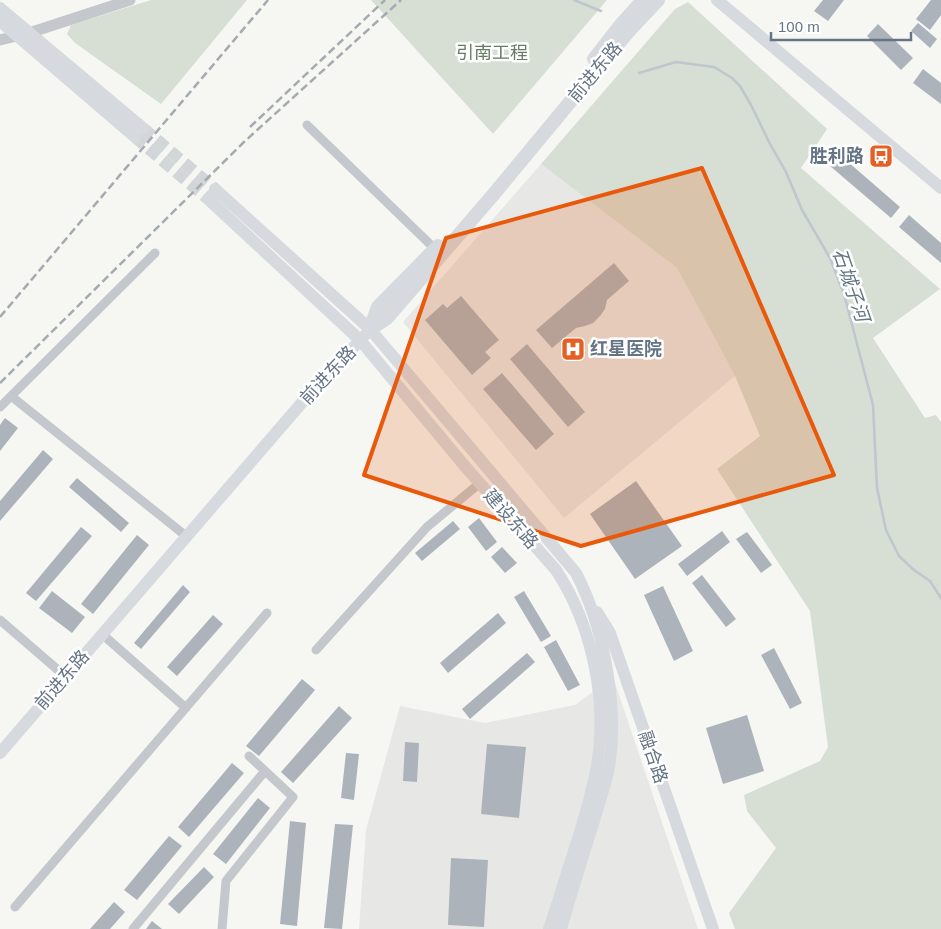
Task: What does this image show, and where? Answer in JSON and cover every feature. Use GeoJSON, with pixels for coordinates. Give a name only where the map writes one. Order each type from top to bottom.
{"type":"FeatureCollection","features":[{"type":"Feature","properties":{"kind":"main road"},"geometry":{"type":"LineString","coordinates":[[370,329],[378,307],[435,250],[484,195],[619,27],[643,0]]}},
{"type":"Feature","properties":{"kind":"main road","name":"前进东路"},"geometry":{"type":"LineString","coordinates":[[0,752],[312,391],[370,329],[387,318],[493,195],[628,32],[658,0]]}},
{"type":"Feature","properties":{"kind":"main road"},"geometry":{"type":"LineString","coordinates":[[717,0],[941,188]]}},
{"type":"Feature","properties":{"kind":"main road"},"geometry":{"type":"LineString","coordinates":[[0,8],[23,34],[139,133]]}},
{"type":"Feature","properties":{"kind":"main road"},"geometry":{"type":"LineString","coordinates":[[0,21],[23,34]]}},
{"type":"Feature","properties":{"kind":"main road","name":"建设东路"},"geometry":{"type":"LineString","coordinates":[[549,929],[590,798],[600,739],[597,681],[590,647],[565,584],[556,570],[360,340],[211,194],[370,329],[576,573],[585,590],[599,632],[606,667],[611,704],[612,738],[610,763],[561,929]]}},
{"type":"Feature","properties":{"kind":"main road","name":"融合路"},"geometry":{"type":"LineString","coordinates":[[585,590],[610,632],[713,929]]}},
{"type":"Feature","properties":{"kind":"street"},"geometry":{"type":"LineString","coordinates":[[0,40],[130,0]]}},
{"type":"Feature","properties":{"kind":"street"},"geometry":{"type":"LineString","coordinates":[[307,125],[435,250]]}},
{"type":"Feature","properties":{"kind":"street"},"geometry":{"type":"LineString","coordinates":[[0,408],[154,253]]}},
{"type":"Feature","properties":{"kind":"street"},"geometry":{"type":"LineString","coordinates":[[11,396],[186,536]]}},
{"type":"Feature","properties":{"kind":"street"},"geometry":{"type":"LineString","coordinates":[[316,650],[427,527],[480,483]]}},
{"type":"Feature","properties":{"kind":"street"},"geometry":{"type":"LineString","coordinates":[[15,907],[267,613]]}},
{"type":"Feature","properties":{"kind":"street"},"geometry":{"type":"LineString","coordinates":[[0,620],[65,676]]}},
{"type":"Feature","properties":{"kind":"street"},"geometry":{"type":"LineString","coordinates":[[102,634],[186,708]]}},
{"type":"Feature","properties":{"kind":"street"},"geometry":{"type":"LineString","coordinates":[[222,929],[226,881],[293,797],[249,756]]}},
{"type":"Feature","properties":{"kind":"street"},"geometry":{"type":"LineString","coordinates":[[132,929],[265,771]]}},
{"type":"Feature","properties":{"kind":"highlighted area"},"geometry":{"type":"Polygon","coordinates":[[[702,168],[834,475],[581,546],[364,475],[446,238],[702,168]]]}},
{"type":"Feature","properties":{"kind":"shaded area","name":"红星医院"},"geometry":{"type":"Polygon","coordinates":[[[541,164],[677,268],[735,376],[564,518],[403,322],[541,164]]]}},
{"type":"Feature","properties":{"kind":"shaded area"},"geometry":{"type":"Polygon","coordinates":[[[613,677],[698,929],[359,929],[366,830],[400,706],[485,723],[575,705],[613,677]]]}},
{"type":"Feature","properties":{"kind":"green space"},"geometry":{"type":"Polygon","coordinates":[[[151,0],[247,0],[161,104],[75,43],[67,34],[71,25],[151,0]]]}},
{"type":"Feature","properties":{"kind":"green space","name":"引南工程"},"geometry":{"type":"Polygon","coordinates":[[[371,0],[607,0],[493,134],[371,0]]]}},
{"type":"Feature","properties":{"kind":"green space"},"geometry":{"type":"Polygon","coordinates":[[[688,2],[827,129],[801,168],[940,289],[873,338],[925,418],[936,415],[941,422],[941,929],[735,929],[729,913],[776,848],[747,811],[744,795],[820,761],[828,747],[810,611],[717,469],[760,436],[735,376],[677,268],[541,164],[675,9],[688,2]]]}},
{"type":"Feature","properties":{"kind":"building"},"geometry":{"type":"Polygon","coordinates":[[[823,0],[844,0],[828,21],[814,11],[823,0]]]}},
{"type":"Feature","properties":{"kind":"building"},"geometry":{"type":"Polygon","coordinates":[[[931,0],[941,0],[941,15],[930,30],[916,19],[931,0]]]}},
{"type":"Feature","properties":{"kind":"building"},"geometry":{"type":"Polygon","coordinates":[[[918,23],[937,39],[930,48],[911,31],[918,23]]]}},
{"type":"Feature","properties":{"kind":"building"},"geometry":{"type":"Polygon","coordinates":[[[878,24],[913,58],[901,70],[867,36],[878,24]]]}},
{"type":"Feature","properties":{"kind":"building"},"geometry":{"type":"Polygon","coordinates":[[[923,69],[941,83],[941,104],[913,83],[923,69]]]}},
{"type":"Feature","properties":{"kind":"building"},"geometry":{"type":"Polygon","coordinates":[[[840,155],[900,207],[891,218],[830,166],[840,155]]]}},
{"type":"Feature","properties":{"kind":"building"},"geometry":{"type":"Polygon","coordinates":[[[909,215],[941,243],[941,263],[899,227],[909,215]]]}},
{"type":"Feature","properties":{"kind":"building"},"geometry":{"type":"Polygon","coordinates":[[[614,263],[629,281],[607,300],[605,309],[593,323],[576,328],[552,348],[536,330],[614,263]]]}},
{"type":"Feature","properties":{"kind":"building"},"geometry":{"type":"Polygon","coordinates":[[[461,296],[499,340],[485,352],[491,358],[472,375],[425,320],[443,304],[447,308],[461,296]]]}},
{"type":"Feature","properties":{"kind":"building"},"geometry":{"type":"Polygon","coordinates":[[[527,344],[585,412],[568,427],[510,359],[527,344]]]}},
{"type":"Feature","properties":{"kind":"building"},"geometry":{"type":"Polygon","coordinates":[[[502,373],[554,434],[536,450],[483,389],[502,373]]]}},
{"type":"Feature","properties":{"kind":"building"},"geometry":{"type":"Polygon","coordinates":[[[5,418],[18,428],[0,451],[0,425],[5,418]]]}},
{"type":"Feature","properties":{"kind":"building"},"geometry":{"type":"Polygon","coordinates":[[[43,450],[53,459],[0,521],[0,501],[43,450]]]}},
{"type":"Feature","properties":{"kind":"building"},"geometry":{"type":"Polygon","coordinates":[[[77,478],[129,523],[121,532],[69,487],[77,478]]]}},
{"type":"Feature","properties":{"kind":"building"},"geometry":{"type":"Polygon","coordinates":[[[636,481],[682,546],[635,579],[590,514],[636,481]]]}},
{"type":"Feature","properties":{"kind":"building"},"geometry":{"type":"Polygon","coordinates":[[[479,518],[497,542],[486,551],[468,527],[479,518]]]}},
{"type":"Feature","properties":{"kind":"building"},"geometry":{"type":"Polygon","coordinates":[[[453,521],[460,529],[422,561],[415,553],[453,521]]]}},
{"type":"Feature","properties":{"kind":"building"},"geometry":{"type":"Polygon","coordinates":[[[81,527],[92,536],[36,601],[26,593],[81,527]]]}},
{"type":"Feature","properties":{"kind":"building"},"geometry":{"type":"Polygon","coordinates":[[[722,531],[730,542],[687,576],[678,564],[722,531]]]}},
{"type":"Feature","properties":{"kind":"building"},"geometry":{"type":"Polygon","coordinates":[[[747,532],[772,565],[761,573],[736,539],[747,532]]]}},
{"type":"Feature","properties":{"kind":"building"},"geometry":{"type":"Polygon","coordinates":[[[137,535],[149,545],[93,614],[81,604],[137,535]]]}},
{"type":"Feature","properties":{"kind":"building"},"geometry":{"type":"Polygon","coordinates":[[[502,547],[517,563],[505,573],[491,557],[502,547]]]}},
{"type":"Feature","properties":{"kind":"building"},"geometry":{"type":"Polygon","coordinates":[[[702,575],[736,619],[726,627],[692,583],[702,575]]]}},
{"type":"Feature","properties":{"kind":"building"},"geometry":{"type":"Polygon","coordinates":[[[183,585],[190,592],[141,649],[134,643],[183,585]]]}},
{"type":"Feature","properties":{"kind":"building"},"geometry":{"type":"Polygon","coordinates":[[[663,586],[693,651],[674,661],[644,595],[663,586]]]}},
{"type":"Feature","properties":{"kind":"building"},"geometry":{"type":"Polygon","coordinates":[[[52,591],[85,617],[72,633],[39,608],[52,591]]]}},
{"type":"Feature","properties":{"kind":"building"},"geometry":{"type":"Polygon","coordinates":[[[524,591],[551,636],[541,642],[514,597],[524,591]]]}},
{"type":"Feature","properties":{"kind":"building"},"geometry":{"type":"Polygon","coordinates":[[[498,613],[506,623],[448,673],[440,663],[498,613]]]}},
{"type":"Feature","properties":{"kind":"building"},"geometry":{"type":"Polygon","coordinates":[[[213,615],[223,624],[177,676],[167,667],[213,615]]]}},
{"type":"Feature","properties":{"kind":"building"},"geometry":{"type":"Polygon","coordinates":[[[556,640],[580,685],[568,691],[544,647],[556,640]]]}},
{"type":"Feature","properties":{"kind":"building"},"geometry":{"type":"Polygon","coordinates":[[[774,648],[802,703],[790,709],[761,655],[774,648]]]}},
{"type":"Feature","properties":{"kind":"building"},"geometry":{"type":"Polygon","coordinates":[[[527,653],[535,662],[470,719],[462,709],[527,653]]]}},
{"type":"Feature","properties":{"kind":"building"},"geometry":{"type":"Polygon","coordinates":[[[302,679],[315,690],[259,756],[246,746],[302,679]]]}},
{"type":"Feature","properties":{"kind":"building"},"geometry":{"type":"Polygon","coordinates":[[[339,706],[352,718],[293,783],[281,772],[339,706]]]}},
{"type":"Feature","properties":{"kind":"building"},"geometry":{"type":"Polygon","coordinates":[[[747,715],[764,771],[723,784],[706,728],[747,715]]]}},
{"type":"Feature","properties":{"kind":"building"},"geometry":{"type":"Polygon","coordinates":[[[405,742],[419,743],[417,782],[403,781],[405,742]]]}},
{"type":"Feature","properties":{"kind":"building"},"geometry":{"type":"Polygon","coordinates":[[[487,744],[526,747],[519,818],[481,814],[487,744]]]}},
{"type":"Feature","properties":{"kind":"building"},"geometry":{"type":"Polygon","coordinates":[[[346,753],[359,754],[354,800],[341,798],[346,753]]]}},
{"type":"Feature","properties":{"kind":"building"},"geometry":{"type":"Polygon","coordinates":[[[232,763],[244,773],[189,837],[178,827],[232,763]]]}},
{"type":"Feature","properties":{"kind":"building"},"geometry":{"type":"Polygon","coordinates":[[[258,798],[270,808],[226,864],[213,854],[258,798]]]}},
{"type":"Feature","properties":{"kind":"building"},"geometry":{"type":"Polygon","coordinates":[[[290,821],[306,823],[297,926],[280,924],[290,821]]]}},
{"type":"Feature","properties":{"kind":"building"},"geometry":{"type":"Polygon","coordinates":[[[335,824],[353,825],[342,929],[324,928],[335,824]]]}},
{"type":"Feature","properties":{"kind":"building"},"geometry":{"type":"Polygon","coordinates":[[[169,836],[182,846],[137,900],[124,890],[169,836]]]}},
{"type":"Feature","properties":{"kind":"building"},"geometry":{"type":"Polygon","coordinates":[[[451,858],[488,860],[484,927],[448,925],[451,858]]]}},
{"type":"Feature","properties":{"kind":"building"},"geometry":{"type":"Polygon","coordinates":[[[204,867],[214,877],[179,914],[168,904],[204,867]]]}},
{"type":"Feature","properties":{"kind":"building"},"geometry":{"type":"Polygon","coordinates":[[[114,902],[125,912],[110,929],[90,929],[114,902]]]}},
{"type":"Feature","properties":{"kind":"building"},"geometry":{"type":"Polygon","coordinates":[[[152,921],[162,929],[146,929],[152,921]]]}},
{"type":"Feature","properties":{"kind":"waterway","name":"石城子河"},"geometry":{"type":"LineString","coordinates":[[574,0],[601,11]]}},
{"type":"Feature","properties":{"kind":"waterway","name":"石城子河"},"geometry":{"type":"LineString","coordinates":[[639,73],[676,62],[714,67],[732,78],[740,86],[751,105],[786,172],[802,210],[830,258],[844,294],[873,405],[877,488],[886,530],[899,556],[930,581],[941,598]]}},
{"type":"Feature","properties":{"kind":"tunnel"},"geometry":{"type":"LineString","coordinates":[[143,128],[215,189]]}},
{"type":"Feature","properties":{"kind":"tunnel"},"geometry":{"type":"LineString","coordinates":[[135,137],[208,199]]}},
{"type":"Feature","properties":{"kind":"railway"},"geometry":{"type":"LineString","coordinates":[[0,317],[268,0]]}},
{"type":"Feature","properties":{"kind":"railway"},"geometry":{"type":"LineString","coordinates":[[250,127],[385,0]]}},
{"type":"Feature","properties":{"kind":"railway"},"geometry":{"type":"LineString","coordinates":[[0,383],[245,141],[401,0]]}},
{"type":"Feature","properties":{"kind":"place","name":"胜利路"},"geometry":{"type":"Point","coordinates":[881,156]}},
{"type":"Feature","properties":{"kind":"place","name":"红星医院"},"geometry":{"type":"Point","coordinates":[573,349]}}]}
